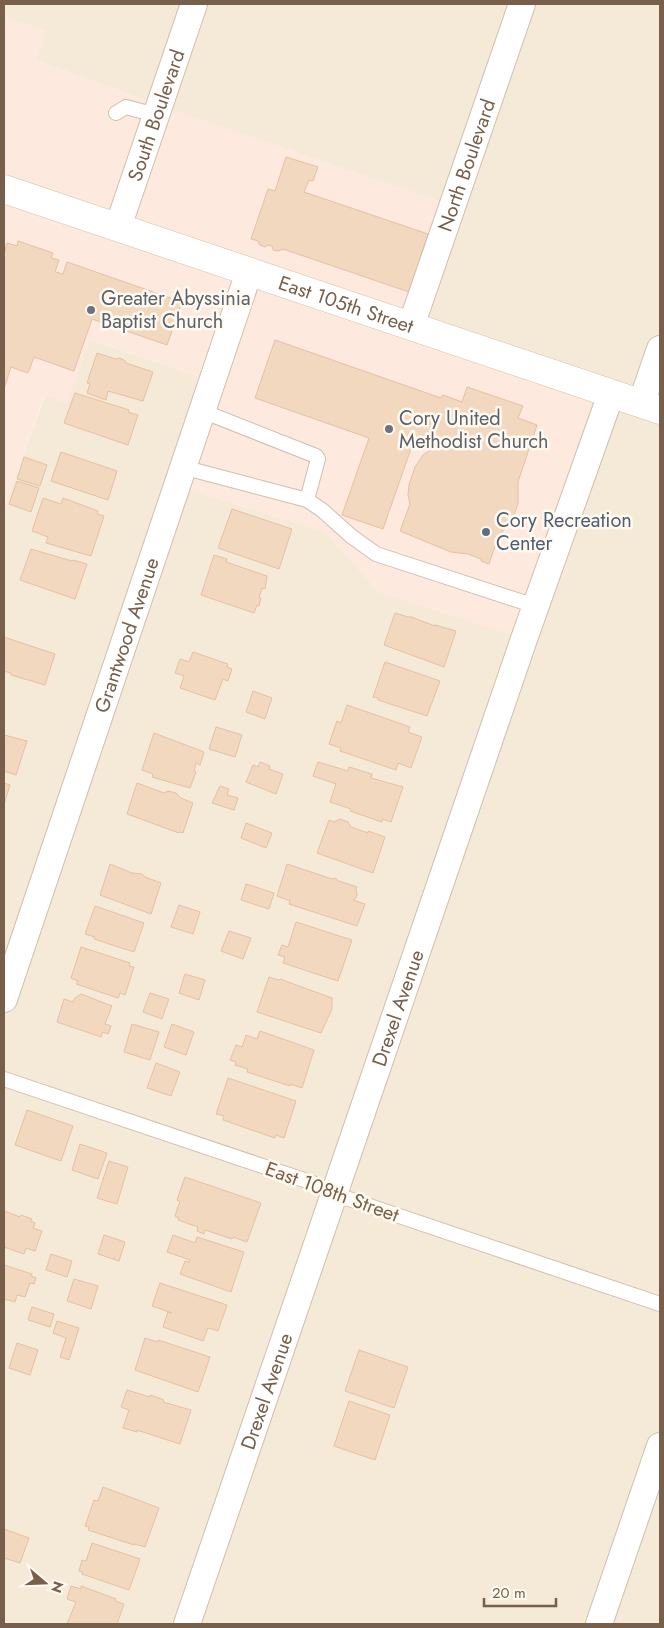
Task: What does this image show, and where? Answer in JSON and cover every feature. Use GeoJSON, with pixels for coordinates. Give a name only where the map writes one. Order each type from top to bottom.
{"type":"FeatureCollection","features":[{"type":"Feature","properties":{"kind":"main road","name":"East 105th Street"},"geometry":{"type":"LineString","coordinates":[[4,189],[651,407]]}},
{"type":"Feature","properties":{"kind":"street","name":"South Boulevard"},"geometry":{"type":"LineString","coordinates":[[118,227],[194,4]]}},
{"type":"Feature","properties":{"kind":"street","name":"North Boulevard"},"geometry":{"type":"LineString","coordinates":[[411,326],[522,4]]}},
{"type":"Feature","properties":{"kind":"street","name":"Grantwood Avenue"},"geometry":{"type":"LineString","coordinates":[[4,999],[249,272]]}},
{"type":"Feature","properties":{"kind":"street"},"geometry":{"type":"LineString","coordinates":[[651,407],[660,349]]}},
{"type":"Feature","properties":{"kind":"street","name":"Drexel Avenue"},"geometry":{"type":"LineString","coordinates":[[188,1624],[535,606],[611,394]]}},
{"type":"Feature","properties":{"kind":"street"},"geometry":{"type":"LineString","coordinates":[[599,1624],[660,1446]]}},
{"type":"Feature","properties":{"kind":"lane"},"geometry":{"type":"LineString","coordinates":[[116,113],[126,107],[156,115]]}},
{"type":"Feature","properties":{"kind":"lane"},"geometry":{"type":"LineString","coordinates":[[202,411],[316,456],[318,459],[307,500]]}},
{"type":"Feature","properties":{"kind":"lane"},"geometry":{"type":"LineString","coordinates":[[182,467],[307,500],[376,554],[535,606]]}},
{"type":"Feature","properties":{"kind":"lane","name":"East 108th Street"},"geometry":{"type":"LineString","coordinates":[[4,1079],[313,1183],[334,1194],[660,1304]]}},
{"type":"Feature","properties":{"kind":"shaded area"},"geometry":{"type":"Polygon","coordinates":[[[4,4],[660,4],[660,1624],[4,1624],[4,506],[45,396],[67,403],[89,340],[212,381],[176,486],[325,532],[380,593],[411,326],[159,105],[36,60],[46,31],[4,17],[4,4]]]}},
{"type":"Feature","properties":{"kind":"shaded area"},"geometry":{"type":"Polygon","coordinates":[[[4,17],[46,31],[36,60],[159,105],[453,205],[411,326],[611,394],[524,639],[380,593],[324,532],[176,486],[212,381],[90,340],[67,403],[44,396],[4,506],[4,17]]]}},
{"type":"Feature","properties":{"kind":"building"},"geometry":{"type":"Polygon","coordinates":[[[286,157],[318,167],[313,181],[309,180],[304,192],[428,234],[409,292],[283,249],[273,250],[272,246],[268,245],[265,247],[260,245],[258,241],[251,239],[268,189],[275,191],[286,157]]]}},
{"type":"Feature","properties":{"kind":"building","name":"Greater Abyssinia Baptist Church"},"geometry":{"type":"Polygon","coordinates":[[[18,241],[53,253],[51,258],[59,260],[55,272],[63,274],[67,262],[182,302],[167,345],[92,319],[74,371],[34,357],[28,373],[11,367],[4,389],[4,254],[7,243],[17,246],[18,241]]]}},
{"type":"Feature","properties":{"kind":"building"},"geometry":{"type":"Polygon","coordinates":[[[275,340],[441,398],[443,395],[462,402],[467,387],[523,406],[518,418],[537,425],[518,482],[518,504],[512,520],[498,537],[489,564],[468,554],[451,552],[400,531],[410,504],[408,495],[409,485],[415,467],[423,455],[430,450],[431,446],[414,440],[383,529],[342,515],[369,438],[255,398],[275,340]]]}},
{"type":"Feature","properties":{"kind":"building"},"geometry":{"type":"Polygon","coordinates":[[[97,353],[116,359],[119,358],[126,363],[153,372],[143,401],[108,391],[106,400],[87,393],[90,384],[87,383],[97,353]]]}},
{"type":"Feature","properties":{"kind":"building"},"geometry":{"type":"Polygon","coordinates":[[[75,393],[129,410],[128,412],[138,415],[128,445],[64,423],[75,393]]]}},
{"type":"Feature","properties":{"kind":"building"},"geometry":{"type":"Polygon","coordinates":[[[61,452],[117,471],[108,500],[51,481],[61,452]]]}},
{"type":"Feature","properties":{"kind":"building"},"geometry":{"type":"Polygon","coordinates":[[[24,457],[47,465],[40,486],[17,479],[24,457]]]}},
{"type":"Feature","properties":{"kind":"building"},"geometry":{"type":"Polygon","coordinates":[[[17,481],[39,488],[31,512],[9,504],[17,481]]]}},
{"type":"Feature","properties":{"kind":"building"},"geometry":{"type":"Polygon","coordinates":[[[43,498],[61,504],[63,498],[98,511],[97,514],[104,516],[91,556],[46,543],[48,537],[32,531],[43,498]]]}},
{"type":"Feature","properties":{"kind":"building"},"geometry":{"type":"Polygon","coordinates":[[[232,509],[292,529],[279,569],[218,548],[232,509]]]}},
{"type":"Feature","properties":{"kind":"building"},"geometry":{"type":"Polygon","coordinates":[[[31,549],[87,564],[75,599],[20,580],[31,549]]]}},
{"type":"Feature","properties":{"kind":"building"},"geometry":{"type":"Polygon","coordinates":[[[214,555],[227,559],[226,562],[267,576],[265,589],[262,588],[259,606],[257,605],[254,613],[201,595],[214,555]]]}},
{"type":"Feature","properties":{"kind":"building"},"geometry":{"type":"Polygon","coordinates":[[[395,613],[456,631],[444,667],[384,645],[395,613]]]}},
{"type":"Feature","properties":{"kind":"building"},"geometry":{"type":"Polygon","coordinates":[[[4,637],[55,654],[45,685],[11,675],[11,673],[4,671],[4,637]]]}},
{"type":"Feature","properties":{"kind":"building"},"geometry":{"type":"Polygon","coordinates":[[[193,652],[228,664],[227,667],[232,669],[228,681],[223,679],[215,700],[180,688],[184,676],[175,673],[180,659],[189,662],[193,652]]]}},
{"type":"Feature","properties":{"kind":"building"},"geometry":{"type":"Polygon","coordinates":[[[385,662],[440,681],[427,716],[373,697],[385,662]]]}},
{"type":"Feature","properties":{"kind":"building"},"geometry":{"type":"Polygon","coordinates":[[[253,691],[272,698],[265,719],[246,712],[253,691]]]}},
{"type":"Feature","properties":{"kind":"building"},"geometry":{"type":"Polygon","coordinates":[[[347,705],[410,727],[408,732],[422,737],[411,768],[398,763],[396,770],[340,751],[341,748],[329,744],[337,721],[341,723],[347,705]]]}},
{"type":"Feature","properties":{"kind":"building"},"geometry":{"type":"Polygon","coordinates":[[[216,727],[242,735],[235,757],[209,749],[216,727]]]}},
{"type":"Feature","properties":{"kind":"building"},"geometry":{"type":"Polygon","coordinates":[[[154,733],[204,752],[200,765],[196,763],[194,771],[196,772],[190,788],[152,777],[153,774],[142,770],[154,733]]]}},
{"type":"Feature","properties":{"kind":"building"},"geometry":{"type":"Polygon","coordinates":[[[4,735],[27,741],[16,775],[4,771],[4,735]]]}},
{"type":"Feature","properties":{"kind":"building"},"geometry":{"type":"Polygon","coordinates":[[[260,762],[270,766],[269,769],[283,774],[276,794],[246,782],[253,765],[258,767],[260,762]]]}},
{"type":"Feature","properties":{"kind":"building"},"geometry":{"type":"Polygon","coordinates":[[[318,762],[348,771],[349,767],[372,774],[371,778],[403,787],[391,822],[382,819],[382,822],[330,802],[336,784],[313,776],[318,762]]]}},
{"type":"Feature","properties":{"kind":"building"},"geometry":{"type":"Polygon","coordinates":[[[4,783],[10,785],[4,804],[4,783]]]}},
{"type":"Feature","properties":{"kind":"building"},"geometry":{"type":"Polygon","coordinates":[[[137,783],[164,793],[168,791],[176,793],[181,798],[193,803],[183,833],[127,814],[137,783]]]}},
{"type":"Feature","properties":{"kind":"building"},"geometry":{"type":"Polygon","coordinates":[[[220,786],[229,789],[227,795],[238,798],[234,810],[212,803],[220,786]]]}},
{"type":"Feature","properties":{"kind":"building"},"geometry":{"type":"Polygon","coordinates":[[[340,819],[348,822],[351,827],[385,837],[373,873],[317,853],[329,820],[334,822],[340,819]]]}},
{"type":"Feature","properties":{"kind":"building"},"geometry":{"type":"Polygon","coordinates":[[[246,823],[272,833],[266,848],[241,838],[246,823]]]}},
{"type":"Feature","properties":{"kind":"building"},"geometry":{"type":"Polygon","coordinates":[[[110,864],[132,873],[142,874],[161,883],[151,914],[100,895],[110,864]]]}},
{"type":"Feature","properties":{"kind":"building"},"geometry":{"type":"Polygon","coordinates":[[[287,864],[332,879],[335,878],[357,887],[356,898],[353,900],[365,904],[357,926],[289,904],[290,901],[277,896],[287,864]]]}},
{"type":"Feature","properties":{"kind":"building"},"geometry":{"type":"Polygon","coordinates":[[[246,884],[274,893],[269,909],[241,900],[246,884]]]}},
{"type":"Feature","properties":{"kind":"building"},"geometry":{"type":"Polygon","coordinates":[[[179,905],[200,912],[193,934],[171,927],[179,905]]]}},
{"type":"Feature","properties":{"kind":"building"},"geometry":{"type":"Polygon","coordinates":[[[95,906],[144,923],[134,952],[94,939],[95,937],[85,934],[95,906]]]}},
{"type":"Feature","properties":{"kind":"building"},"geometry":{"type":"Polygon","coordinates":[[[296,922],[352,940],[338,981],[283,963],[285,957],[278,955],[282,945],[288,947],[296,922]]]}},
{"type":"Feature","properties":{"kind":"building"},"geometry":{"type":"Polygon","coordinates":[[[229,931],[251,938],[243,959],[221,951],[229,931]]]}},
{"type":"Feature","properties":{"kind":"building"},"geometry":{"type":"Polygon","coordinates":[[[81,947],[130,963],[129,966],[134,967],[125,995],[120,993],[118,998],[76,984],[78,981],[71,978],[81,947]]]}},
{"type":"Feature","properties":{"kind":"building"},"geometry":{"type":"Polygon","coordinates":[[[185,974],[205,980],[199,1000],[179,993],[185,974]]]}},
{"type":"Feature","properties":{"kind":"building"},"geometry":{"type":"Polygon","coordinates":[[[269,977],[280,979],[332,998],[332,1009],[321,1033],[257,1012],[269,977]]]}},
{"type":"Feature","properties":{"kind":"building"},"geometry":{"type":"Polygon","coordinates":[[[150,993],[169,999],[162,1019],[143,1012],[150,993]]]}},
{"type":"Feature","properties":{"kind":"building"},"geometry":{"type":"Polygon","coordinates":[[[81,994],[112,1006],[105,1024],[111,1026],[108,1034],[103,1032],[101,1037],[57,1022],[64,999],[73,1002],[81,994]]]}},
{"type":"Feature","properties":{"kind":"building"},"geometry":{"type":"Polygon","coordinates":[[[132,1024],[159,1032],[150,1060],[124,1052],[132,1024]]]}},
{"type":"Feature","properties":{"kind":"building"},"geometry":{"type":"Polygon","coordinates":[[[172,1024],[194,1032],[186,1055],[164,1047],[172,1024]]]}},
{"type":"Feature","properties":{"kind":"building"},"geometry":{"type":"Polygon","coordinates":[[[260,1031],[314,1050],[302,1088],[247,1072],[248,1069],[235,1065],[236,1062],[230,1060],[236,1045],[242,1047],[246,1035],[257,1039],[260,1031]]]}},
{"type":"Feature","properties":{"kind":"building"},"geometry":{"type":"Polygon","coordinates":[[[156,1063],[180,1072],[171,1096],[147,1088],[156,1063]]]}},
{"type":"Feature","properties":{"kind":"building"},"geometry":{"type":"Polygon","coordinates":[[[228,1078],[296,1101],[284,1138],[276,1135],[275,1138],[223,1120],[224,1116],[216,1114],[228,1078]]]}},
{"type":"Feature","properties":{"kind":"building"},"geometry":{"type":"Polygon","coordinates":[[[27,1110],[73,1126],[61,1161],[15,1145],[27,1110]]]}},
{"type":"Feature","properties":{"kind":"building"},"geometry":{"type":"Polygon","coordinates":[[[80,1144],[107,1153],[98,1179],[72,1170],[80,1144]]]}},
{"type":"Feature","properties":{"kind":"building"},"geometry":{"type":"Polygon","coordinates":[[[109,1161],[128,1167],[117,1204],[97,1198],[109,1161]]]}},
{"type":"Feature","properties":{"kind":"building"},"geometry":{"type":"Polygon","coordinates":[[[185,1177],[261,1203],[247,1242],[205,1230],[204,1234],[197,1231],[198,1227],[178,1220],[179,1218],[175,1216],[180,1201],[177,1200],[185,1177]]]}},
{"type":"Feature","properties":{"kind":"building"},"geometry":{"type":"Polygon","coordinates":[[[4,1211],[32,1219],[31,1221],[35,1223],[33,1228],[42,1231],[35,1251],[26,1248],[24,1254],[4,1247],[4,1211]]]}},
{"type":"Feature","properties":{"kind":"building"},"geometry":{"type":"Polygon","coordinates":[[[104,1235],[125,1242],[119,1261],[98,1254],[104,1235]]]}},
{"type":"Feature","properties":{"kind":"building"},"geometry":{"type":"Polygon","coordinates":[[[173,1235],[195,1243],[197,1237],[244,1252],[231,1292],[180,1274],[185,1261],[189,1262],[190,1260],[167,1252],[173,1235]]]}},
{"type":"Feature","properties":{"kind":"building"},"geometry":{"type":"Polygon","coordinates":[[[51,1254],[72,1261],[67,1277],[46,1270],[51,1254]]]}},
{"type":"Feature","properties":{"kind":"building"},"geometry":{"type":"Polygon","coordinates":[[[4,1265],[32,1274],[31,1276],[36,1278],[34,1284],[30,1283],[25,1297],[17,1295],[15,1302],[4,1299],[4,1265]]]}},
{"type":"Feature","properties":{"kind":"building"},"geometry":{"type":"Polygon","coordinates":[[[74,1279],[98,1286],[91,1309],[67,1301],[74,1279]]]}},
{"type":"Feature","properties":{"kind":"building"},"geometry":{"type":"Polygon","coordinates":[[[160,1283],[227,1305],[218,1331],[208,1328],[203,1341],[163,1327],[168,1312],[172,1313],[152,1306],[160,1283]]]}},
{"type":"Feature","properties":{"kind":"building"},"geometry":{"type":"Polygon","coordinates":[[[32,1307],[54,1314],[50,1327],[28,1320],[32,1307]]]}},
{"type":"Feature","properties":{"kind":"building"},"geometry":{"type":"Polygon","coordinates":[[[57,1321],[79,1328],[69,1360],[60,1357],[66,1338],[53,1333],[57,1321]]]}},
{"type":"Feature","properties":{"kind":"building"},"geometry":{"type":"Polygon","coordinates":[[[145,1338],[158,1342],[158,1340],[210,1357],[198,1392],[135,1370],[145,1338]]]}},
{"type":"Feature","properties":{"kind":"building"},"geometry":{"type":"Polygon","coordinates":[[[17,1343],[38,1350],[30,1375],[9,1368],[17,1343]]]}},
{"type":"Feature","properties":{"kind":"building"},"geometry":{"type":"Polygon","coordinates":[[[359,1350],[408,1367],[394,1408],[345,1391],[359,1350]]]}},
{"type":"Feature","properties":{"kind":"building"},"geometry":{"type":"Polygon","coordinates":[[[127,1390],[150,1397],[150,1395],[164,1400],[163,1402],[191,1410],[180,1444],[137,1430],[137,1432],[123,1428],[129,1410],[121,1407],[127,1390]]]}},
{"type":"Feature","properties":{"kind":"building"},"geometry":{"type":"Polygon","coordinates":[[[349,1401],[390,1415],[375,1460],[334,1446],[349,1401]]]}},
{"type":"Feature","properties":{"kind":"building"},"geometry":{"type":"Polygon","coordinates":[[[103,1487],[159,1508],[145,1547],[88,1530],[89,1527],[85,1526],[94,1500],[98,1501],[103,1487]]]}},
{"type":"Feature","properties":{"kind":"building"},"geometry":{"type":"Polygon","coordinates":[[[4,1529],[29,1538],[20,1563],[4,1558],[4,1529]]]}},
{"type":"Feature","properties":{"kind":"building"},"geometry":{"type":"Polygon","coordinates":[[[92,1543],[140,1559],[129,1590],[82,1574],[79,1571],[82,1560],[86,1561],[92,1543]]]}},
{"type":"Feature","properties":{"kind":"building"},"geometry":{"type":"Polygon","coordinates":[[[71,1586],[81,1589],[81,1586],[116,1599],[115,1601],[124,1604],[117,1624],[67,1624],[76,1602],[67,1599],[71,1586]]]}},
{"type":"Feature","properties":{"kind":"place","name":"Greater Abyssinia Baptist Church"},"geometry":{"type":"Point","coordinates":[91,310]}},
{"type":"Feature","properties":{"kind":"place","name":"Cory United Methodist Church"},"geometry":{"type":"Point","coordinates":[389,429]}},
{"type":"Feature","properties":{"kind":"place","name":"Cory Recreation Center"},"geometry":{"type":"Point","coordinates":[486,532]}}]}
